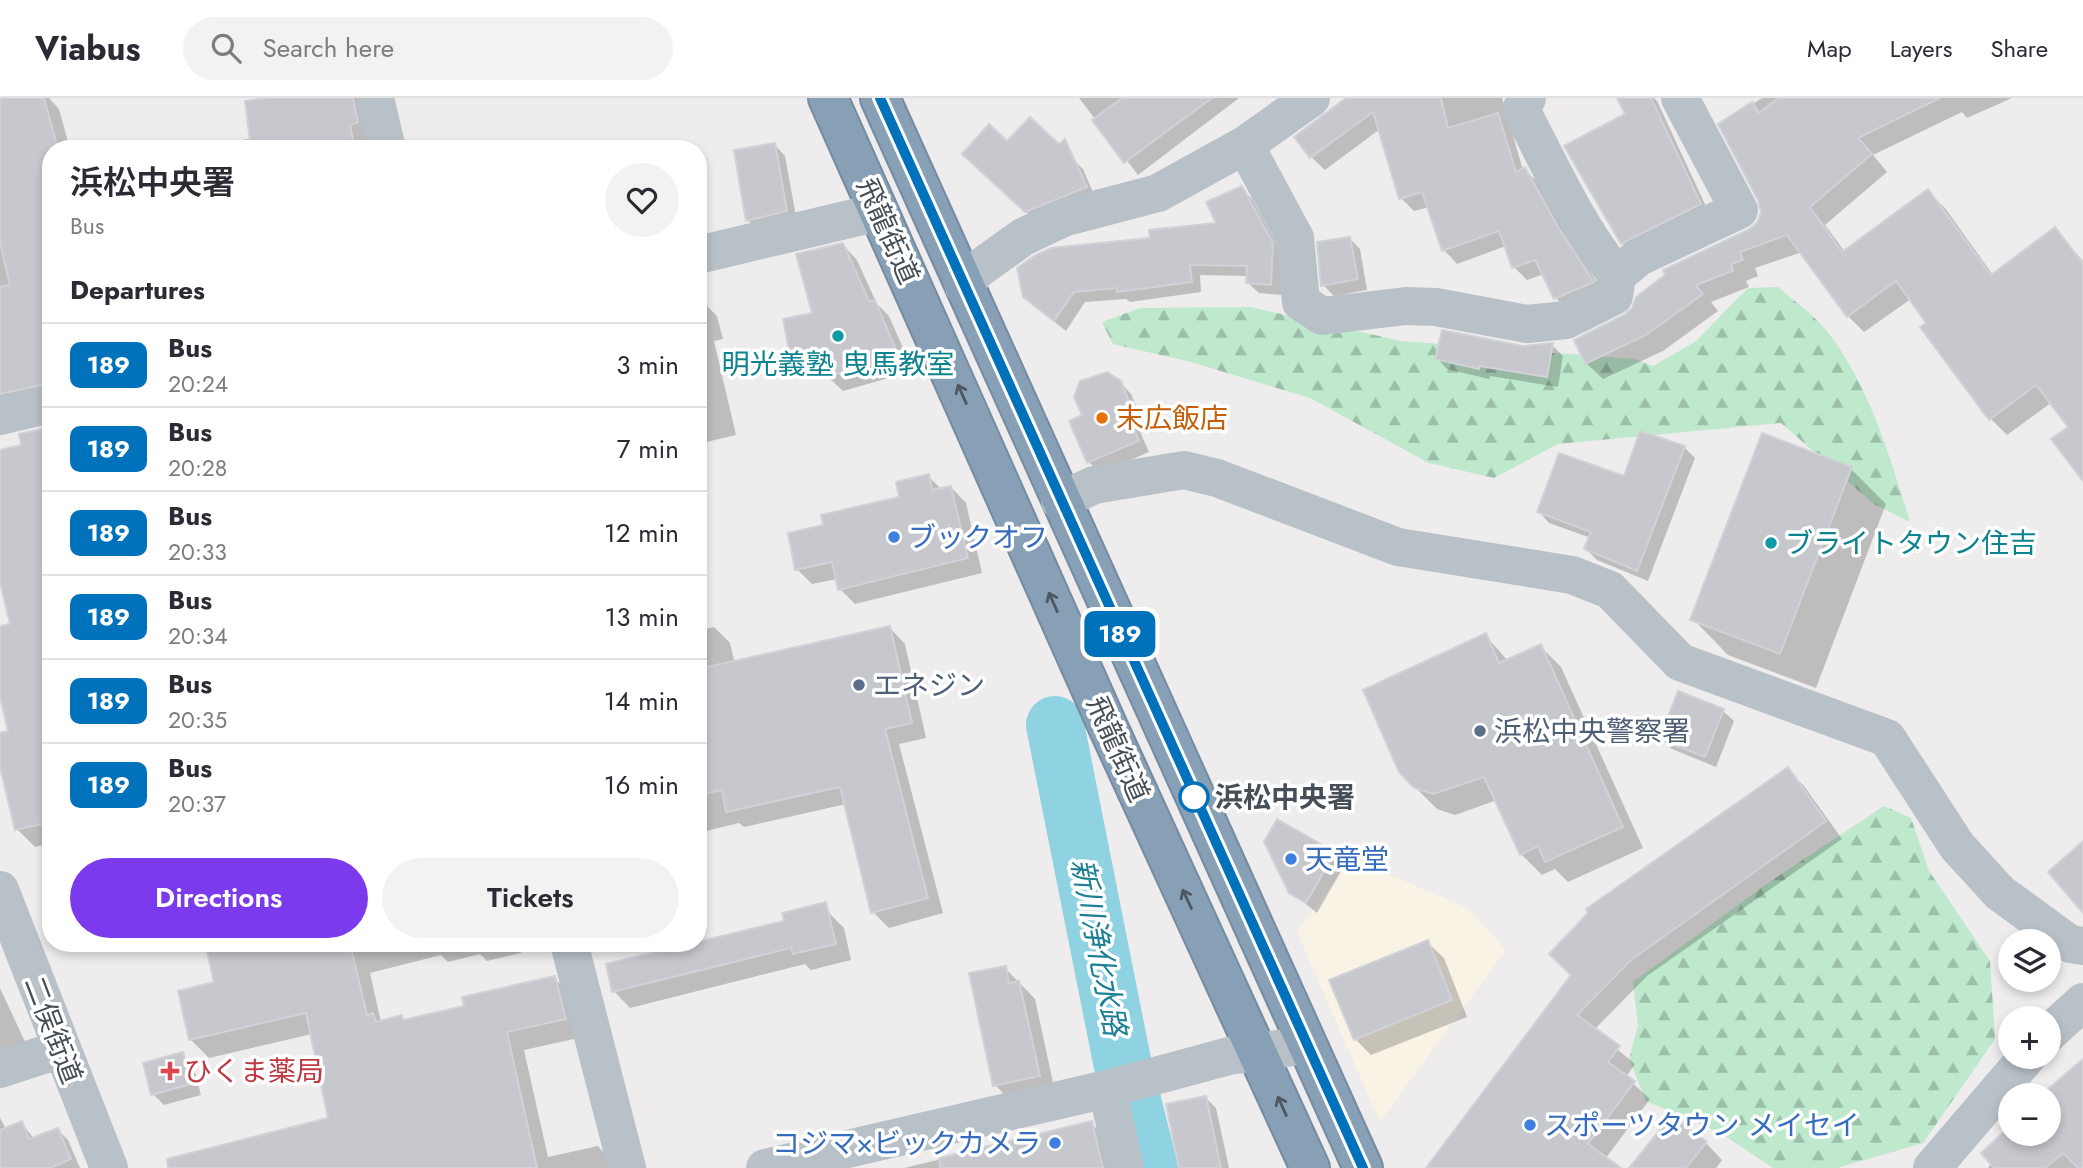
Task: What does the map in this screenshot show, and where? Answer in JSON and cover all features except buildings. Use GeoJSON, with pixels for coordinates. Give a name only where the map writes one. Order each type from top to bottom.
{"type":"FeatureCollection","features":[{"type":"Feature","properties":{"kind":"highway","name":"飛龍街道"},"geometry":{"type":"LineString","coordinates":[[828,98],[1108,727],[1310,1168]]}},
{"type":"Feature","properties":{"kind":"highway","name":"飛龍街道"},"geometry":{"type":"LineString","coordinates":[[880,98],[1363,1168]]}},
{"type":"Feature","properties":{"kind":"street"},"geometry":{"type":"LineString","coordinates":[[375,98],[385,140]]}},
{"type":"Feature","properties":{"kind":"street"},"geometry":{"type":"LineString","coordinates":[[964,286],[976,270],[1023,237],[1063,218],[1158,193],[1245,145],[1311,98]]}},
{"type":"Feature","properties":{"kind":"street"},"geometry":{"type":"LineString","coordinates":[[1527,98],[1521,110],[1563,189],[1604,259],[1617,275]]}},
{"type":"Feature","properties":{"kind":"street"},"geometry":{"type":"LineString","coordinates":[[1245,145],[1295,238],[1301,302],[1322,316],[1406,306],[1436,307],[1527,324],[1566,320],[1614,296],[1617,275],[1639,257],[1739,210],[1680,98]]}},
{"type":"Feature","properties":{"kind":"street"},"geometry":{"type":"LineString","coordinates":[[707,253],[880,212]]}},
{"type":"Feature","properties":{"kind":"street"},"geometry":{"type":"LineString","coordinates":[[0,416],[42,406]]}},
{"type":"Feature","properties":{"kind":"street"},"geometry":{"type":"LineString","coordinates":[[1060,501],[1094,485],[1184,470],[1217,478],[1398,547],[1572,575],[1610,590],[1680,662],[1887,738],[1943,830],[2000,893],[2070,944],[2083,946]]}},
{"type":"Feature","properties":{"kind":"street","name":"二俣街道"},"geometry":{"type":"LineString","coordinates":[[0,890],[110,1168]]}},
{"type":"Feature","properties":{"kind":"street"},"geometry":{"type":"LineString","coordinates":[[571,952],[627,1168]]}},
{"type":"Feature","properties":{"kind":"street"},"geometry":{"type":"LineString","coordinates":[[2061,1022],[2083,1002]]}},
{"type":"Feature","properties":{"kind":"street"},"geometry":{"type":"LineString","coordinates":[[765,1168],[1107,1089],[1229,1056],[1307,1045]]}},
{"type":"Feature","properties":{"kind":"street"},"geometry":{"type":"LineString","coordinates":[[0,1069],[61,1049]]}},
{"type":"Feature","properties":{"kind":"street"},"geometry":{"type":"LineString","coordinates":[[1933,1168],[2017,1069]]}},
{"type":"Feature","properties":{"kind":"street"},"geometry":{"type":"LineString","coordinates":[[1107,1089],[1125,1168]]}},
{"type":"Feature","properties":{"kind":"shaded area"},"geometry":{"type":"Polygon","coordinates":[[[1352,859],[1468,908],[1506,950],[1380,1122],[1297,932],[1352,859]]]}},
{"type":"Feature","properties":{"kind":"green space"},"geometry":{"type":"Polygon","coordinates":[[[1778,287],[1821,324],[1854,374],[1877,422],[1910,522],[1874,504],[1781,423],[1558,444],[1494,478],[1429,463],[1310,398],[1191,362],[1113,344],[1102,322],[1140,308],[1250,307],[1401,341],[1635,359],[1653,366],[1695,342],[1748,288],[1778,287]]]}},
{"type":"Feature","properties":{"kind":"green space"},"geometry":{"type":"Polygon","coordinates":[[[1884,806],[1911,818],[1929,871],[1990,961],[1995,1039],[1923,1143],[1837,1168],[1773,1168],[1719,1132],[1646,1101],[1629,1059],[1638,1026],[1633,982],[1765,885],[1884,806]]]}},
{"type":"Feature","properties":{"kind":"waterway","name":"新川浄化水路"},"geometry":{"type":"LineString","coordinates":[[1055,725],[1122,1061],[1149,1168]]}},
{"type":"Feature","properties":{"kind":"bus line","name":"189"},"geometry":{"type":"LineString","coordinates":[[880,98],[1363,1168]]}},
{"type":"Feature","properties":{"kind":"place","name":"明光義塾 曳馬教室"},"geometry":{"type":"Point","coordinates":[838,336]}},
{"type":"Feature","properties":{"kind":"place","name":"末広飯店"},"geometry":{"type":"Point","coordinates":[1102,418]}},
{"type":"Feature","properties":{"kind":"place","name":"ブックオフ"},"geometry":{"type":"Point","coordinates":[894,537]}},
{"type":"Feature","properties":{"kind":"place","name":"ブライトタウン住吉"},"geometry":{"type":"Point","coordinates":[1771,543]}},
{"type":"Feature","properties":{"kind":"place","name":"エネジン"},"geometry":{"type":"Point","coordinates":[859,685]}},
{"type":"Feature","properties":{"kind":"place","name":"浜松中央警察署"},"geometry":{"type":"Point","coordinates":[1480,731]}},
{"type":"Feature","properties":{"kind":"place","name":"浜松中央署"},"geometry":{"type":"Point","coordinates":[1194,797]}},
{"type":"Feature","properties":{"kind":"place","name":"天竜堂"},"geometry":{"type":"Point","coordinates":[1291,859]}},
{"type":"Feature","properties":{"kind":"place","name":"ひくま薬局"},"geometry":{"type":"Point","coordinates":[170,1071]}},
{"type":"Feature","properties":{"kind":"place","name":"スポーツタウン メイセイ"},"geometry":{"type":"Point","coordinates":[1530,1125]}},
{"type":"Feature","properties":{"kind":"place","name":"コジマ×ビックカメラ"},"geometry":{"type":"Point","coordinates":[1055,1143]}}]}
